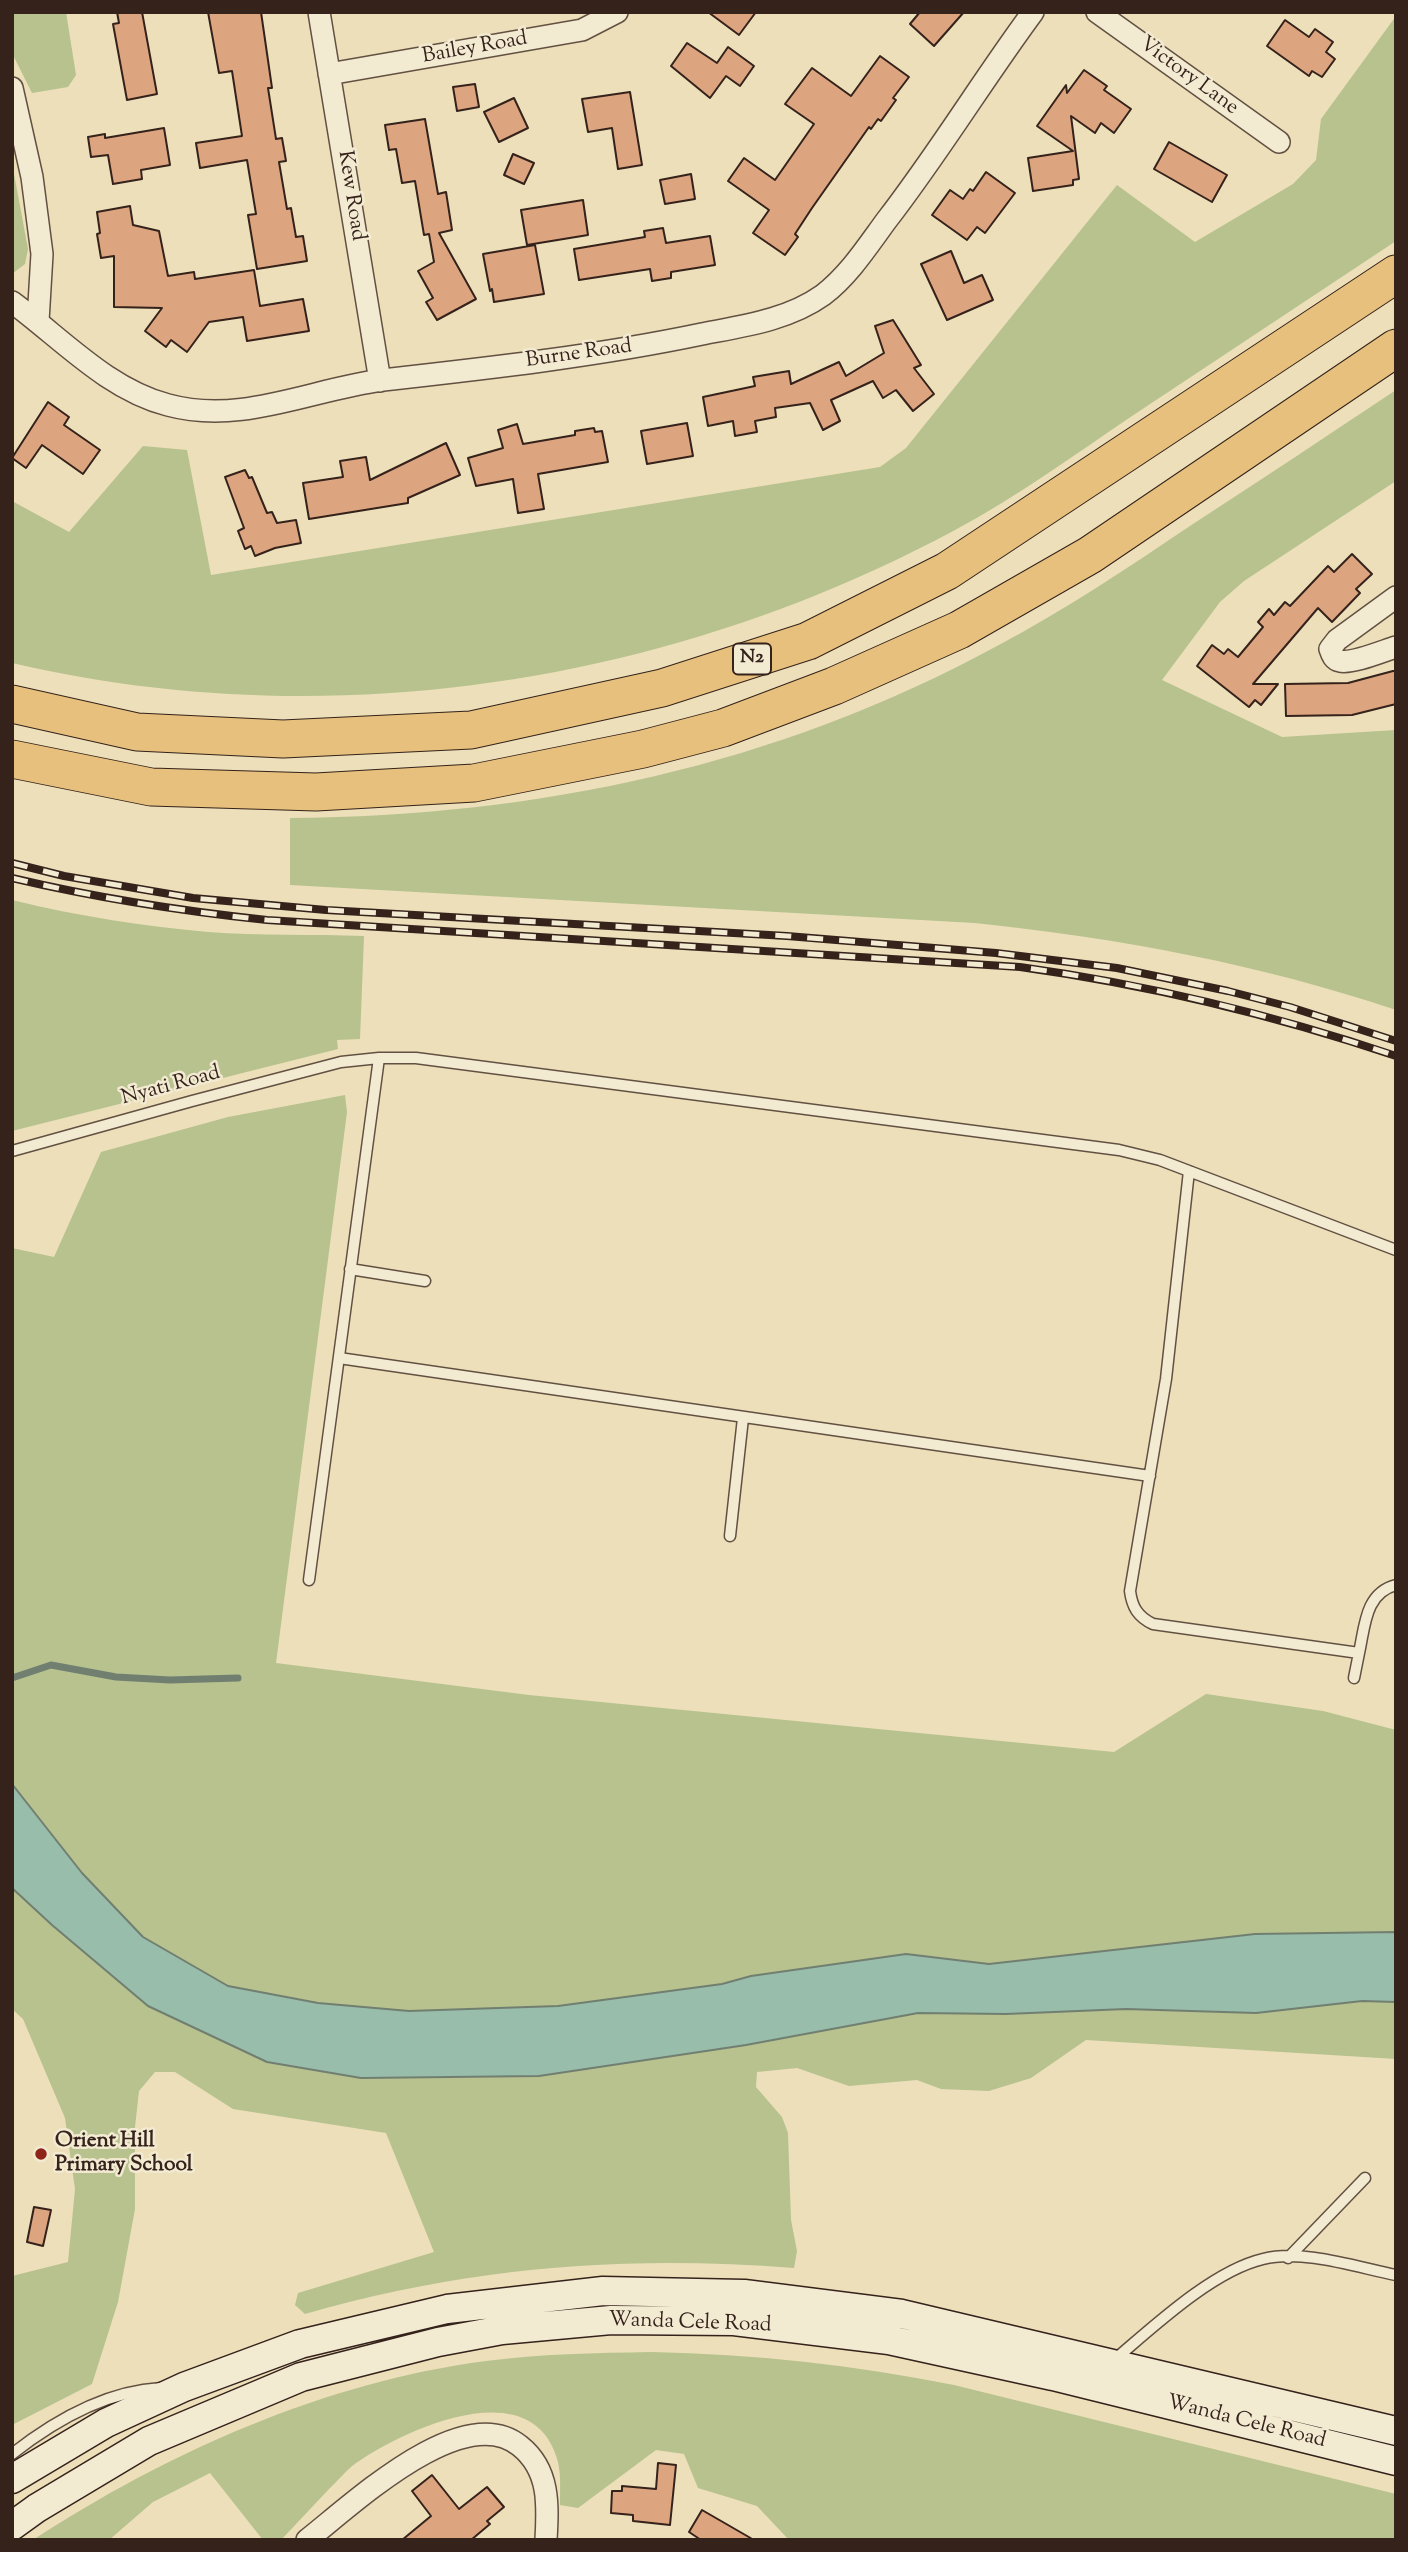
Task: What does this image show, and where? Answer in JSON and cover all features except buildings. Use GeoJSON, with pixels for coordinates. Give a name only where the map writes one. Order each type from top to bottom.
{"type":"FeatureCollection","features":[{"type":"Feature","properties":{"kind":"highway","name":"N2"},"geometry":{"type":"LineString","coordinates":[[12,704],[137,732],[283,738],[471,730],[662,688],[808,641],[947,571],[1396,274]]}},
{"type":"Feature","properties":{"kind":"highway"},"geometry":{"type":"LineString","coordinates":[[12,759],[151,787],[316,792],[474,783],[643,749],[723,728],[834,686],[959,630],[1090,555],[1396,348]]}},
{"type":"Feature","properties":{"kind":"street","name":"Kew Road"},"geometry":{"type":"LineString","coordinates":[[319,12],[380,381]]}},
{"type":"Feature","properties":{"kind":"street","name":"Bailey Road"},"geometry":{"type":"LineString","coordinates":[[330,74],[582,30],[617,12]]}},
{"type":"Feature","properties":{"kind":"street","name":"Burne Road"},"geometry":{"type":"LineString","coordinates":[[12,302],[118,383],[144,397],[170,406],[206,412],[242,411],[380,381],[444,375],[659,343],[763,322],[798,310],[843,278],[929,162],[990,69],[1033,12]]}},
{"type":"Feature","properties":{"kind":"street","name":"Victory Lane"},"geometry":{"type":"LineString","coordinates":[[1097,12],[1279,142]]}},
{"type":"Feature","properties":{"kind":"street"},"geometry":{"type":"LineString","coordinates":[[12,88],[32,177],[42,254],[38,321]]}},
{"type":"Feature","properties":{"kind":"street"},"geometry":{"type":"LineString","coordinates":[[1396,597],[1337,640],[1329,649],[1339,661],[1348,661],[1396,647]]}},
{"type":"Feature","properties":{"kind":"street","name":"Wanda Cele Road"},"geometry":{"type":"LineString","coordinates":[[12,2479],[106,2423],[184,2387],[300,2344],[447,2309],[603,2291],[744,2294],[902,2314],[1396,2431]]}},
{"type":"Feature","properties":{"kind":"street","name":"Wanda Cele Road"},"geometry":{"type":"LineString","coordinates":[[12,2526],[37,2508],[149,2441],[301,2377],[438,2342],[502,2330],[611,2320],[734,2321],[889,2340],[1053,2376],[1396,2460]]}},
{"type":"Feature","properties":{"kind":"street"},"geometry":{"type":"LineString","coordinates":[[307,2540],[415,2459],[442,2444],[466,2435],[484,2433],[500,2435],[515,2442],[529,2453],[540,2468],[547,2489],[546,2540]]}},
{"type":"Feature","properties":{"kind":"lane"},"geometry":{"type":"LineString","coordinates":[[309,1580],[379,1058]]}},
{"type":"Feature","properties":{"kind":"lane","name":"Nyati Road"},"geometry":{"type":"LineString","coordinates":[[12,1151],[341,1062],[416,1058],[1119,1150],[1189,1171],[1396,1251]]}},
{"type":"Feature","properties":{"kind":"lane"},"geometry":{"type":"LineString","coordinates":[[1189,1171],[1166,1379],[1130,1591],[1135,1609],[1143,1619],[1153,1624],[1359,1653]]}},
{"type":"Feature","properties":{"kind":"lane"},"geometry":{"type":"LineString","coordinates":[[350,1269],[425,1281]]}},
{"type":"Feature","properties":{"kind":"lane"},"geometry":{"type":"LineString","coordinates":[[340,1358],[1150,1476]]}},
{"type":"Feature","properties":{"kind":"lane"},"geometry":{"type":"LineString","coordinates":[[730,1536],[743,1418]]}},
{"type":"Feature","properties":{"kind":"lane"},"geometry":{"type":"LineString","coordinates":[[1354,1678],[1370,1606],[1376,1595],[1385,1588],[1396,1585]]}},
{"type":"Feature","properties":{"kind":"lane"},"geometry":{"type":"LineString","coordinates":[[1288,2258],[1365,2178]]}},
{"type":"Feature","properties":{"kind":"lane"},"geometry":{"type":"LineString","coordinates":[[1111,2363],[1190,2298],[1231,2272],[1264,2259],[1319,2259],[1396,2275]]}},
{"type":"Feature","properties":{"kind":"lane"},"geometry":{"type":"LineString","coordinates":[[12,2455],[72,2415],[119,2395],[142,2389],[184,2387]]}},
{"type":"Feature","properties":{"kind":"shaded area"},"geometry":{"type":"Polygon","coordinates":[[[12,12],[66,12],[76,75],[68,87],[32,93],[12,53],[12,12]]]}},
{"type":"Feature","properties":{"kind":"shaded area"},"geometry":{"type":"Polygon","coordinates":[[[1396,16],[1396,241],[1001,504],[955,530],[845,583],[732,626],[615,659],[495,682],[374,694],[253,695],[132,685],[12,663],[12,501],[69,532],[143,446],[187,450],[211,575],[880,467],[906,448],[1117,185],[1195,242],[1293,184],[1316,160],[1321,119],[1396,16]]]}},
{"type":"Feature","properties":{"kind":"shaded area"},"geometry":{"type":"Polygon","coordinates":[[[12,163],[28,249],[25,264],[12,274],[12,163]]]}},
{"type":"Feature","properties":{"kind":"shaded area"},"geometry":{"type":"Polygon","coordinates":[[[1396,390],[1396,481],[1244,581],[1220,602],[1162,680],[1282,737],[1396,730],[1396,1010],[1241,966],[1135,945],[1029,929],[975,923],[290,885],[290,818],[383,815],[475,807],[565,794],[654,776],[742,753],[828,723],[913,688],[997,646],[1072,603],[1396,390]]]}},
{"type":"Feature","properties":{"kind":"shaded area"},"geometry":{"type":"Polygon","coordinates":[[[12,900],[85,916],[183,930],[364,936],[360,1039],[337,1040],[338,1049],[12,1131],[12,900]]]}},
{"type":"Feature","properties":{"kind":"shaded area"},"geometry":{"type":"Polygon","coordinates":[[[345,1095],[347,1112],[276,1663],[529,1695],[1114,1752],[1206,1694],[1323,1711],[1396,1730],[1396,1932],[1255,1934],[989,1964],[906,1954],[751,1976],[722,1984],[558,2006],[409,2011],[318,2003],[228,1986],[143,1937],[82,1873],[12,1784],[12,1248],[54,1257],[101,1152],[228,1117],[345,1095]]]}},
{"type":"Feature","properties":{"kind":"shaded area"},"geometry":{"type":"Polygon","coordinates":[[[12,1784],[82,1873],[143,1937],[228,1986],[318,2003],[409,2011],[558,2006],[722,1984],[751,1976],[906,1954],[989,1964],[1255,1934],[1396,1932],[1396,2002],[1362,2001],[1256,2013],[1126,2009],[1006,2014],[918,2013],[746,2045],[539,2076],[361,2078],[267,2062],[148,2006],[12,1888],[12,1784]]]}},
{"type":"Feature","properties":{"kind":"shaded area"},"geometry":{"type":"Polygon","coordinates":[[[12,1888],[148,2006],[361,2078],[539,2076],[746,2045],[918,2013],[1006,2014],[1362,2001],[1396,2002],[1396,2059],[1086,2040],[1031,2078],[989,2091],[941,2089],[917,2080],[849,2086],[797,2068],[757,2072],[756,2087],[782,2117],[788,2133],[791,2220],[797,2251],[794,2268],[669,2263],[547,2268],[427,2285],[305,2314],[295,2305],[298,2293],[434,2252],[386,2133],[233,2109],[175,2072],[155,2072],[139,2091],[135,2127],[135,2209],[118,2302],[92,2384],[12,2425],[12,2276],[68,2262],[75,2189],[65,2118],[23,2019],[12,2009],[12,1888]]]}},
{"type":"Feature","properties":{"kind":"shaded area"},"geometry":{"type":"Polygon","coordinates":[[[651,2352],[804,2362],[954,2385],[1396,2494],[1396,2540],[789,2540],[757,2506],[698,2488],[684,2454],[656,2450],[578,2508],[560,2505],[558,2462],[544,2434],[523,2418],[496,2412],[466,2415],[435,2423],[378,2449],[349,2469],[281,2540],[263,2540],[210,2473],[153,2502],[109,2540],[33,2540],[138,2478],[193,2450],[250,2425],[366,2385],[486,2361],[547,2355],[651,2352]]]}},
{"type":"Feature","properties":{"kind":"waterway"},"geometry":{"type":"LineString","coordinates":[[12,1678],[51,1665],[116,1677],[170,1680],[238,1678]]}},
{"type":"Feature","properties":{"kind":"railway"},"geometry":{"type":"LineString","coordinates":[[12,863],[64,876],[193,898],[326,910],[787,936],[996,953],[1117,968],[1290,1007],[1396,1041]]}},
{"type":"Feature","properties":{"kind":"railway"},"geometry":{"type":"LineString","coordinates":[[12,878],[139,903],[267,920],[1020,967],[1210,1002],[1396,1056]]}},
{"type":"Feature","properties":{"kind":"place","name":"Orient Hill Primary School"},"geometry":{"type":"Point","coordinates":[41,2154]}}]}
